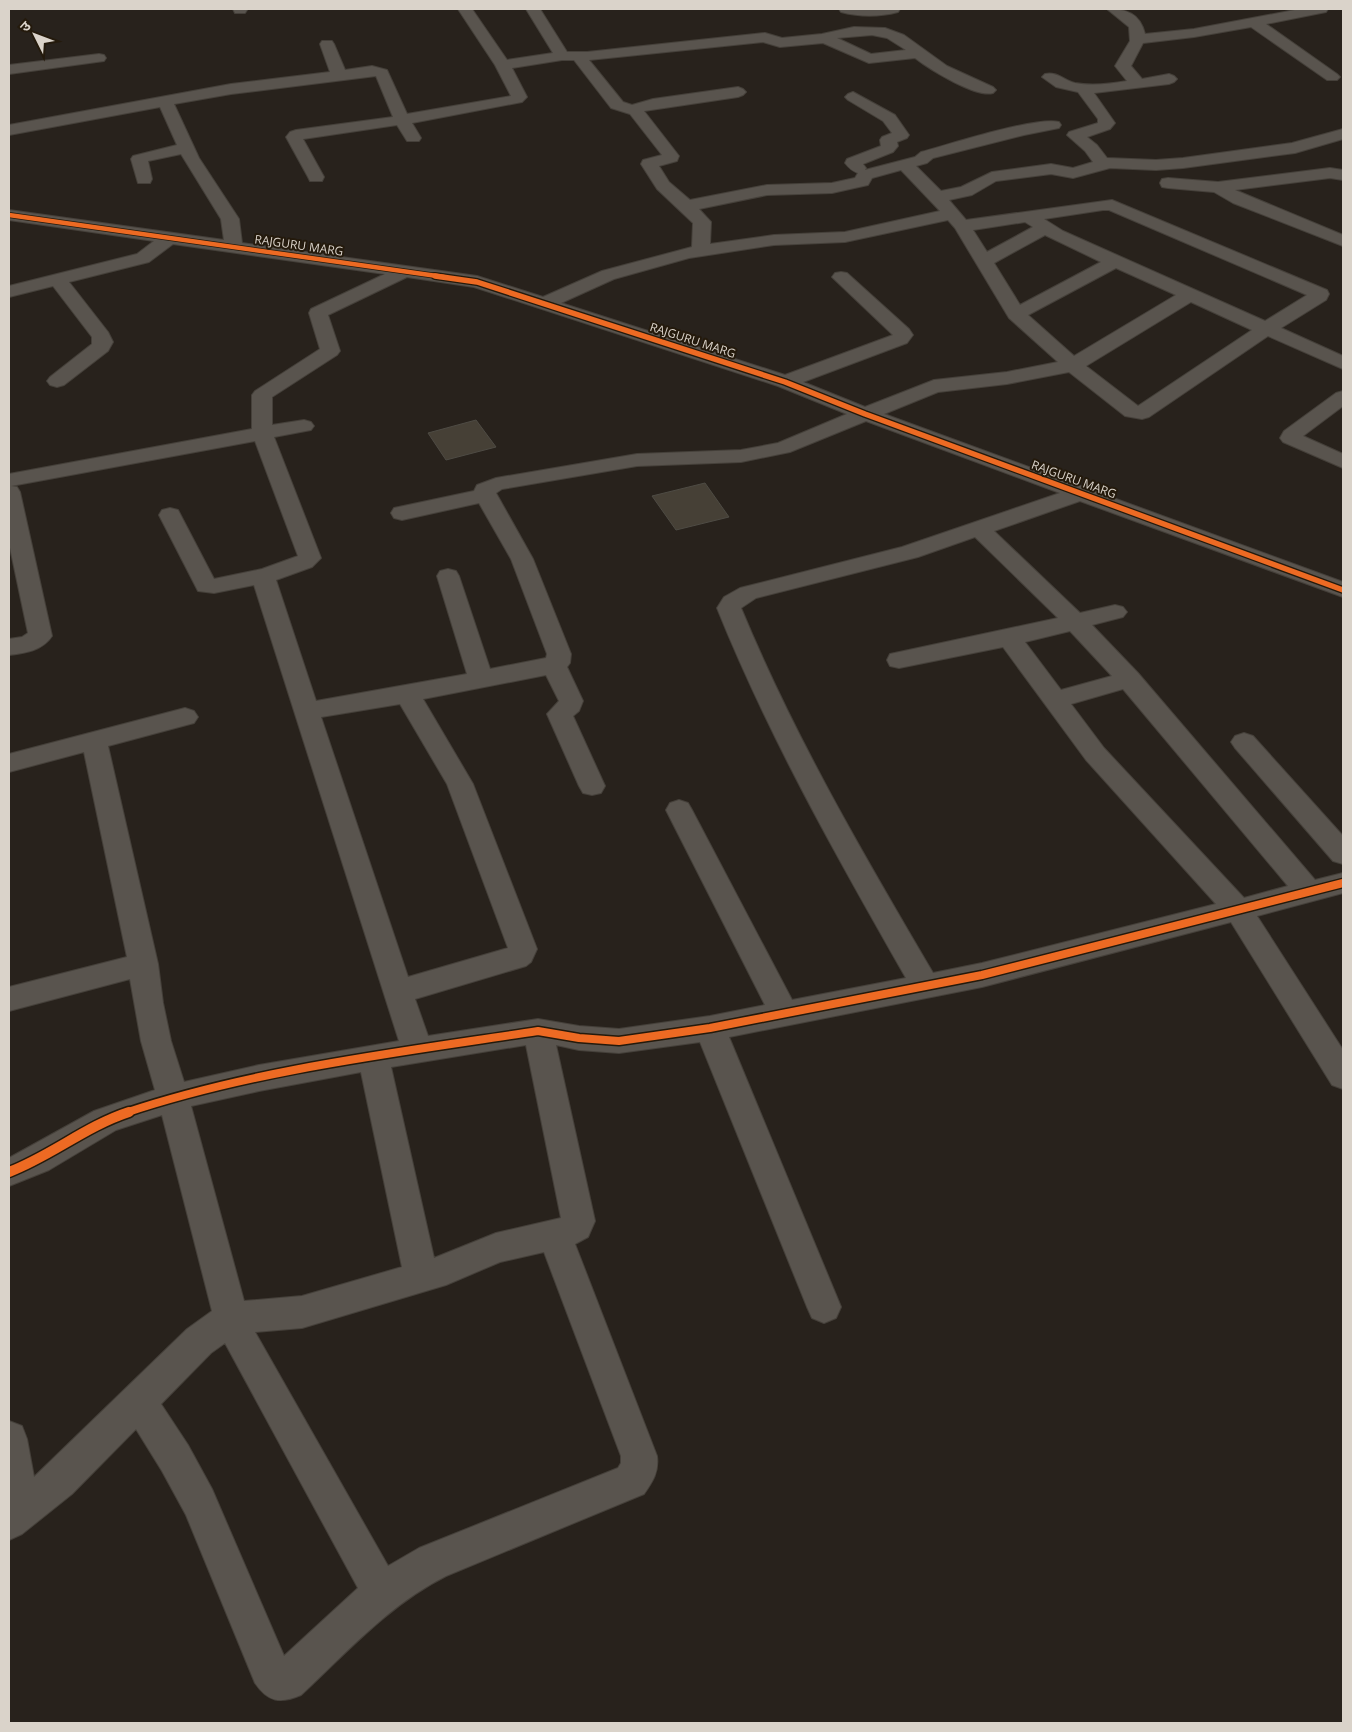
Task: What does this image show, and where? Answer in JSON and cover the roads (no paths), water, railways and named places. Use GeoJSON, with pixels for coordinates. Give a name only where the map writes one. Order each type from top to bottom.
{"type":"FeatureCollection","features":[{"type":"Feature","properties":{"kind":"street"},"geometry":{"type":"LineString","coordinates":[[316,177],[294,137],[296,135],[402,120],[517,99],[519,96],[503,65],[465,9]]}},
{"type":"Feature","properties":{"kind":"street"},"geometry":{"type":"LineString","coordinates":[[533,9],[561,52],[561,56]]}},
{"type":"Feature","properties":{"kind":"street"},"geometry":{"type":"LineString","coordinates":[[846,9],[869,12],[893,9]]}},
{"type":"Feature","properties":{"kind":"street"},"geometry":{"type":"LineString","coordinates":[[1114,9],[1134,21],[1138,39],[1136,48],[1123,66],[1136,83]]}},
{"type":"Feature","properties":{"kind":"street"},"geometry":{"type":"LineString","coordinates":[[1138,39],[1194,33],[1321,9]]}},
{"type":"Feature","properties":{"kind":"street"},"geometry":{"type":"LineString","coordinates":[[1254,22],[1332,77]]}},
{"type":"Feature","properties":{"kind":"street"},"geometry":{"type":"LineString","coordinates":[[503,65],[561,56],[578,56],[765,37],[780,44],[862,31],[885,32],[936,66],[988,90]]}},
{"type":"Feature","properties":{"kind":"street"},"geometry":{"type":"LineString","coordinates":[[825,38],[869,59],[918,53]]}},
{"type":"Feature","properties":{"kind":"street"},"geometry":{"type":"LineString","coordinates":[[327,44],[339,75]]}},
{"type":"Feature","properties":{"kind":"street"},"geometry":{"type":"LineString","coordinates":[[578,56],[617,105],[634,109],[653,104],[738,92]]}},
{"type":"Feature","properties":{"kind":"street"},"geometry":{"type":"LineString","coordinates":[[9,70],[99,58]]}},
{"type":"Feature","properties":{"kind":"street"},"geometry":{"type":"LineString","coordinates":[[9,130],[231,89],[372,71],[382,73],[402,120],[413,138]]}},
{"type":"Feature","properties":{"kind":"street"},"geometry":{"type":"LineString","coordinates":[[1050,77],[1064,86],[1083,89],[1169,79]]}},
{"type":"Feature","properties":{"kind":"street"},"geometry":{"type":"LineString","coordinates":[[1083,89],[1107,123],[1076,135],[1091,148],[1103,164]]}},
{"type":"Feature","properties":{"kind":"street"},"geometry":{"type":"LineString","coordinates":[[853,97],[889,118],[901,135],[888,140],[890,146],[887,148],[853,162],[865,175]]}},
{"type":"Feature","properties":{"kind":"street"},"geometry":{"type":"LineString","coordinates":[[164,101],[186,148],[230,219],[234,247]]}},
{"type":"Feature","properties":{"kind":"street"},"geometry":{"type":"LineString","coordinates":[[634,109],[672,157],[649,164],[663,185],[702,222],[700,251]]}},
{"type":"Feature","properties":{"kind":"street"},"geometry":{"type":"LineString","coordinates":[[687,206],[775,190],[849,185],[862,181],[865,175],[923,160],[927,155],[965,147],[985,139],[1022,130],[1053,125]]}},
{"type":"Feature","properties":{"kind":"street"},"geometry":{"type":"LineString","coordinates":[[937,197],[966,191],[992,177],[1051,169],[1073,173],[1103,164],[1156,165],[1183,163],[1295,148],[1343,134]]}},
{"type":"Feature","properties":{"kind":"street"},"geometry":{"type":"LineString","coordinates":[[144,179],[139,160],[141,158],[186,148]]}},
{"type":"Feature","properties":{"kind":"street"},"geometry":{"type":"LineString","coordinates":[[542,304],[608,275],[700,251],[774,240],[845,237],[957,220],[1028,216],[1103,205],[1112,205],[1320,294],[1142,413],[1132,412],[1073,365],[1016,314],[957,220],[905,165]]}},
{"type":"Feature","properties":{"kind":"street"},"geometry":{"type":"LineString","coordinates":[[1168,183],[1218,187],[1330,173],[1343,175]]}},
{"type":"Feature","properties":{"kind":"street"},"geometry":{"type":"LineString","coordinates":[[1218,187],[1239,199],[1343,240]]}},
{"type":"Feature","properties":{"kind":"street","name":"RAJGURU MARG"},"geometry":{"type":"LineString","coordinates":[[9,215],[477,282],[785,382],[865,414],[1343,590]]}},
{"type":"Feature","properties":{"kind":"street"},"geometry":{"type":"LineString","coordinates":[[1028,216],[1044,228],[1343,363]]}},
{"type":"Feature","properties":{"kind":"street"},"geometry":{"type":"LineString","coordinates":[[984,261],[1044,228]]}},
{"type":"Feature","properties":{"kind":"street"},"geometry":{"type":"LineString","coordinates":[[9,291],[143,258],[169,238]]}},
{"type":"Feature","properties":{"kind":"street"},"geometry":{"type":"LineString","coordinates":[[1016,314],[1116,261]]}},
{"type":"Feature","properties":{"kind":"street"},"geometry":{"type":"LineString","coordinates":[[170,515],[206,586],[218,586],[263,576],[300,566],[310,558],[262,434],[262,395],[330,351],[318,313],[404,272]]}},
{"type":"Feature","properties":{"kind":"street"},"geometry":{"type":"LineString","coordinates":[[785,382],[900,339],[903,336],[902,332],[841,277]]}},
{"type":"Feature","properties":{"kind":"street"},"geometry":{"type":"LineString","coordinates":[[57,279],[102,336],[103,342],[100,347],[57,381]]}},
{"type":"Feature","properties":{"kind":"street"},"geometry":{"type":"LineString","coordinates":[[307,711],[481,680],[558,663],[559,654],[522,558],[485,495],[485,490],[496,484],[620,462],[755,454],[798,443],[934,386],[1007,378],[1073,365],[1190,295]]}},
{"type":"Feature","properties":{"kind":"street"},"geometry":{"type":"LineString","coordinates":[[1343,397],[1291,435],[1290,438],[1343,462]]}},
{"type":"Feature","properties":{"kind":"street"},"geometry":{"type":"LineString","coordinates":[[9,480],[304,426]]}},
{"type":"Feature","properties":{"kind":"street"},"geometry":{"type":"LineString","coordinates":[[9,492],[17,579],[40,636],[28,644],[9,647]]}},
{"type":"Feature","properties":{"kind":"street"},"geometry":{"type":"LineString","coordinates":[[926,986],[810,784],[742,640],[729,608],[732,602],[748,593],[910,552],[980,530],[1082,493]]}},
{"type":"Feature","properties":{"kind":"street"},"geometry":{"type":"LineString","coordinates":[[402,513],[485,495]]}},
{"type":"Feature","properties":{"kind":"street"},"geometry":{"type":"LineString","coordinates":[[980,530],[1075,622],[1129,679],[1309,892]]}},
{"type":"Feature","properties":{"kind":"street"},"geometry":{"type":"LineString","coordinates":[[1321,581],[1343,566]]}},
{"type":"Feature","properties":{"kind":"street"},"geometry":{"type":"LineString","coordinates":[[263,576],[418,1050]]}},
{"type":"Feature","properties":{"kind":"street"},"geometry":{"type":"LineString","coordinates":[[448,576],[481,680]]}},
{"type":"Feature","properties":{"kind":"street"},"geometry":{"type":"LineString","coordinates":[[899,660],[1009,638],[1115,612]]}},
{"type":"Feature","properties":{"kind":"street"},"geometry":{"type":"LineString","coordinates":[[1009,638],[1095,754],[1239,911],[1343,1076]]}},
{"type":"Feature","properties":{"kind":"street"},"geometry":{"type":"LineString","coordinates":[[554,665],[571,701],[570,706],[560,714],[592,786]]}},
{"type":"Feature","properties":{"kind":"street"},"geometry":{"type":"LineString","coordinates":[[1054,700],[1129,679]]}},
{"type":"Feature","properties":{"kind":"street"},"geometry":{"type":"LineString","coordinates":[[398,992],[516,958],[522,949],[460,784],[407,694]]}},
{"type":"Feature","properties":{"kind":"street"},"geometry":{"type":"LineString","coordinates":[[9,763],[184,717]]}},
{"type":"Feature","properties":{"kind":"street"},"geometry":{"type":"LineString","coordinates":[[94,740],[143,964],[156,1040],[231,1318],[242,1342],[382,1593]]}},
{"type":"Feature","properties":{"kind":"street"},"geometry":{"type":"LineString","coordinates":[[1244,742],[1343,854]]}},
{"type":"Feature","properties":{"kind":"street"},"geometry":{"type":"LineString","coordinates":[[679,810],[784,1013]]}},
{"type":"Feature","properties":{"kind":"street"},"geometry":{"type":"LineString","coordinates":[[9,1172],[38,1161],[117,1115],[218,1086],[373,1057],[538,1031],[579,1038],[619,1041],[710,1028],[982,975],[1343,883]]}},
{"type":"Feature","properties":{"kind":"street"},"geometry":{"type":"LineString","coordinates":[[9,999],[143,964]]}},
{"type":"Feature","properties":{"kind":"street"},"geometry":{"type":"LineString","coordinates":[[710,1028],[824,1307]]}},
{"type":"Feature","properties":{"kind":"street"},"geometry":{"type":"LineString","coordinates":[[15,1516],[59,1481],[199,1341],[231,1318],[302,1312],[446,1270],[496,1248],[571,1232],[576,1227],[578,1221],[538,1031]]}},
{"type":"Feature","properties":{"kind":"street"},"geometry":{"type":"LineString","coordinates":[[373,1057],[421,1276]]}},
{"type":"Feature","properties":{"kind":"street"},"geometry":{"type":"LineString","coordinates":[[139,1402],[186,1476],[269,1669],[277,1680],[288,1681],[382,1593],[409,1574],[433,1562],[631,1481],[640,1468],[639,1456],[555,1236]]}},
{"type":"Feature","properties":{"kind":"street"},"geometry":{"type":"LineString","coordinates":[[9,1439],[15,1516]]}}]}
